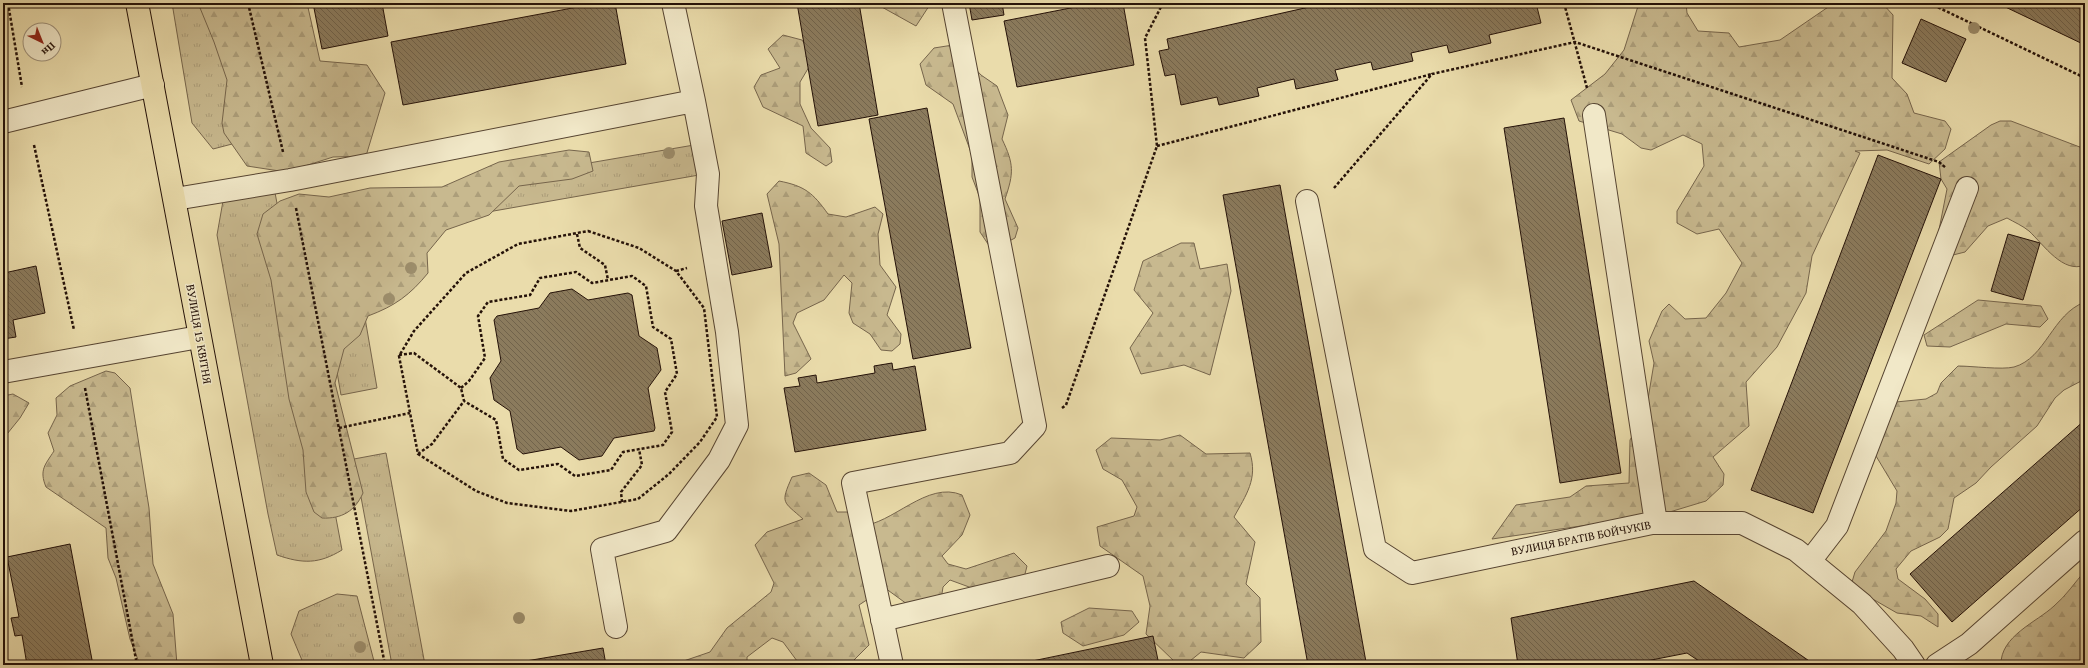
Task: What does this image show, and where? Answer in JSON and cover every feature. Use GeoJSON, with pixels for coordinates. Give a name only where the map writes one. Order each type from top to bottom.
{"type":"FeatureCollection","features":[{"type":"Feature","properties":{"kind":"highway","name":"ВУЛИЦЯ 15 КВІТНЯ"},"geometry":{"type":"LineString","coordinates":[[137,3],[262,665]]}},
{"type":"Feature","properties":{"kind":"street"},"geometry":{"type":"LineString","coordinates":[[616,627],[602,549],[666,531],[719,460],[737,425],[727,332],[706,206],[708,174],[673,3]]}},
{"type":"Feature","properties":{"kind":"street"},"geometry":{"type":"LineString","coordinates":[[892,665],[853,483],[1010,453],[1035,426],[953,3]]}},
{"type":"Feature","properties":{"kind":"street"},"geometry":{"type":"LineString","coordinates":[[3,122],[153,85]]}},
{"type":"Feature","properties":{"kind":"street"},"geometry":{"type":"LineString","coordinates":[[175,199],[290,180],[694,101]]}},
{"type":"Feature","properties":{"kind":"street"},"geometry":{"type":"LineString","coordinates":[[1594,115],[1656,523]]}},
{"type":"Feature","properties":{"kind":"street"},"geometry":{"type":"LineString","coordinates":[[1810,561],[1837,526],[1967,188]]}},
{"type":"Feature","properties":{"kind":"street","name":"ВУЛИЦЯ БРАТІВ БОЙЧУКІВ"},"geometry":{"type":"LineString","coordinates":[[1308,208],[1375,549],[1412,573],[1656,523],[1742,523],[1796,550],[1810,561],[1862,604],[1903,649],[1914,665]]}},
{"type":"Feature","properties":{"kind":"street"},"geometry":{"type":"LineString","coordinates":[[3,372],[199,337]]}},
{"type":"Feature","properties":{"kind":"street"},"geometry":{"type":"LineString","coordinates":[[1937,665],[1969,644],[2085,541]]}},
{"type":"Feature","properties":{"kind":"street"},"geometry":{"type":"LineString","coordinates":[[882,620],[1108,566]]}},
{"type":"Feature","properties":{"kind":"path"},"geometry":{"type":"LineString","coordinates":[[248,3],[290,180],[385,665]]}},
{"type":"Feature","properties":{"kind":"path"},"geometry":{"type":"LineString","coordinates":[[1035,426],[1066,405],[1157,146],[1145,38],[1163,3]]}},
{"type":"Feature","properties":{"kind":"path"},"geometry":{"type":"LineString","coordinates":[[1564,3],[1594,115]]}},
{"type":"Feature","properties":{"kind":"path"},"geometry":{"type":"LineString","coordinates":[[1929,3],[2085,78]]}},
{"type":"Feature","properties":{"kind":"path"},"geometry":{"type":"LineString","coordinates":[[1157,146],[1432,74],[1574,42],[1939,162],[1967,188]]}},
{"type":"Feature","properties":{"kind":"path"},"geometry":{"type":"LineString","coordinates":[[1308,208],[1432,74]]}},
{"type":"Feature","properties":{"kind":"path"},"geometry":{"type":"LineString","coordinates":[[588,231],[639,248],[676,271],[704,308],[717,417],[700,442],[669,474],[638,499],[571,510],[507,503],[476,491],[418,454],[399,356],[414,331],[466,273],[518,244],[577,234],[588,231]]}},
{"type":"Feature","properties":{"kind":"path"},"geometry":{"type":"LineString","coordinates":[[577,234],[580,248],[606,265],[608,280]]}},
{"type":"Feature","properties":{"kind":"path"},"geometry":{"type":"LineString","coordinates":[[399,356],[414,353],[461,388],[464,401],[496,420],[503,458],[519,470],[558,464],[576,476],[611,470],[623,452],[663,445],[672,432],[665,392],[677,374],[671,339],[653,327],[646,286],[632,276],[592,283],[576,272],[540,278],[530,295],[488,302],[478,316],[485,358],[469,380],[461,388]]}},
{"type":"Feature","properties":{"kind":"path"},"geometry":{"type":"LineString","coordinates":[[418,454],[432,444],[464,401]]}},
{"type":"Feature","properties":{"kind":"path"},"geometry":{"type":"LineString","coordinates":[[339,428],[410,413]]}},
{"type":"Feature","properties":{"kind":"path"},"geometry":{"type":"LineString","coordinates":[[622,502],[621,492],[642,465],[639,449]]}},
{"type":"Feature","properties":{"kind":"green space"},"geometry":{"type":"Polygon","coordinates":[[[172,3],[238,3],[255,138],[213,149],[192,123],[172,3]]]}},
{"type":"Feature","properties":{"kind":"green space"},"geometry":{"type":"Polygon","coordinates":[[[198,3],[307,3],[320,61],[367,65],[385,93],[366,156],[333,157],[286,172],[247,166],[224,133],[222,123],[227,80],[214,42],[198,3]]]}},
{"type":"Feature","properties":{"kind":"green space"},"geometry":{"type":"Polygon","coordinates":[[[878,3],[931,3],[916,26],[880,6],[878,3]]]}},
{"type":"Feature","properties":{"kind":"green space"},"geometry":{"type":"Polygon","coordinates":[[[1639,3],[1686,3],[1687,13],[1698,31],[1729,33],[1739,47],[1780,40],[1834,3],[1882,3],[1893,15],[1892,78],[1907,94],[1914,113],[1945,121],[1951,129],[1945,149],[1929,164],[1887,150],[1855,151],[1860,153],[1812,256],[1806,293],[1777,347],[1746,382],[1749,426],[1713,457],[1724,474],[1723,485],[1706,501],[1663,514],[1492,539],[1516,505],[1570,497],[1586,486],[1629,483],[1630,440],[1646,411],[1654,363],[1649,341],[1662,311],[1669,304],[1685,319],[1706,318],[1726,293],[1742,263],[1719,229],[1697,234],[1677,223],[1677,211],[1704,166],[1702,144],[1683,135],[1651,150],[1641,148],[1622,134],[1579,121],[1571,100],[1605,74],[1624,50],[1639,3]]]}},
{"type":"Feature","properties":{"kind":"green space"},"geometry":{"type":"Polygon","coordinates":[[[783,35],[802,40],[810,52],[809,67],[800,82],[800,104],[811,128],[830,148],[832,162],[826,166],[806,153],[803,126],[763,107],[754,87],[761,75],[780,68],[768,49],[783,35]]]}},
{"type":"Feature","properties":{"kind":"green space"},"geometry":{"type":"Polygon","coordinates":[[[953,45],[981,75],[997,86],[1008,115],[1002,139],[1011,162],[1011,175],[1005,199],[1018,228],[1015,238],[992,250],[980,232],[980,198],[972,177],[972,155],[953,104],[926,85],[920,64],[934,48],[953,45]]]}},
{"type":"Feature","properties":{"kind":"green space"},"geometry":{"type":"Polygon","coordinates":[[[2000,121],[2011,121],[2085,149],[2085,265],[2077,267],[2062,262],[2054,257],[2029,231],[2007,218],[1988,226],[1965,252],[1953,255],[1944,249],[1937,240],[1947,189],[1941,179],[1939,162],[1991,125],[2000,121]]]}},
{"type":"Feature","properties":{"kind":"green space"},"geometry":{"type":"Polygon","coordinates":[[[694,145],[699,175],[351,236],[377,388],[341,395],[309,211],[694,145]]]}},
{"type":"Feature","properties":{"kind":"green space"},"geometry":{"type":"Polygon","coordinates":[[[569,150],[589,152],[593,171],[572,179],[519,186],[489,215],[446,230],[427,253],[428,273],[408,294],[394,304],[368,316],[360,335],[344,349],[335,383],[363,493],[356,505],[347,513],[336,517],[322,518],[314,512],[306,492],[303,450],[289,399],[271,280],[257,234],[263,214],[280,201],[299,194],[329,197],[370,188],[442,187],[499,162],[569,150]]]}},
{"type":"Feature","properties":{"kind":"green space"},"geometry":{"type":"Polygon","coordinates":[[[779,181],[796,185],[808,192],[818,201],[828,214],[846,217],[875,207],[883,214],[878,234],[880,265],[896,287],[887,315],[901,334],[900,344],[892,351],[881,350],[870,334],[853,323],[849,313],[852,283],[844,275],[824,300],[797,313],[793,323],[811,359],[796,373],[785,376],[779,244],[767,194],[779,181]]]}},
{"type":"Feature","properties":{"kind":"green space"},"geometry":{"type":"Polygon","coordinates":[[[273,182],[342,550],[326,558],[311,561],[295,560],[277,555],[268,514],[217,235],[223,201],[273,182]]]}},
{"type":"Feature","properties":{"kind":"green space"},"geometry":{"type":"Polygon","coordinates":[[[1181,243],[1194,243],[1200,269],[1227,264],[1231,291],[1210,375],[1184,365],[1141,374],[1130,348],[1153,313],[1134,290],[1143,261],[1181,243]]]}},
{"type":"Feature","properties":{"kind":"green space"},"geometry":{"type":"Polygon","coordinates":[[[1978,300],[2041,306],[2048,319],[2040,327],[2006,324],[1950,347],[1927,346],[1924,335],[1978,300]]]}},
{"type":"Feature","properties":{"kind":"green space"},"geometry":{"type":"Polygon","coordinates":[[[2085,302],[2085,379],[2064,390],[2055,398],[2037,426],[1991,467],[1976,483],[1954,498],[1948,529],[1940,537],[1911,551],[1896,569],[1898,579],[1925,599],[1938,614],[1938,627],[1921,616],[1897,613],[1857,590],[1852,582],[1855,572],[1886,531],[1896,503],[1897,491],[1873,451],[1896,402],[1926,399],[1937,393],[1941,383],[1958,366],[2009,368],[2025,362],[2042,346],[2064,316],[2085,302]]]}},
{"type":"Feature","properties":{"kind":"green space"},"geometry":{"type":"Polygon","coordinates":[[[106,371],[115,373],[130,388],[149,508],[153,564],[173,614],[177,665],[140,665],[130,639],[116,578],[108,558],[106,528],[46,487],[44,481],[44,468],[54,451],[48,433],[57,415],[56,398],[70,386],[106,371]]]}},
{"type":"Feature","properties":{"kind":"green space"},"geometry":{"type":"Polygon","coordinates":[[[13,394],[29,403],[20,418],[3,439],[3,396],[13,394]]]}},
{"type":"Feature","properties":{"kind":"green space"},"geometry":{"type":"Polygon","coordinates":[[[1180,435],[1206,454],[1250,453],[1253,471],[1252,479],[1234,517],[1255,542],[1246,584],[1260,598],[1261,642],[1244,658],[1201,652],[1185,665],[1175,662],[1146,634],[1150,606],[1143,576],[1100,546],[1097,527],[1134,516],[1137,507],[1122,480],[1103,469],[1096,450],[1111,438],[1160,440],[1180,435]]]}},
{"type":"Feature","properties":{"kind":"green space"},"geometry":{"type":"Polygon","coordinates":[[[386,453],[425,665],[392,665],[354,459],[386,453]]]}},
{"type":"Feature","properties":{"kind":"green space"},"geometry":{"type":"Polygon","coordinates":[[[809,473],[826,485],[837,512],[847,512],[860,526],[872,524],[885,519],[910,504],[936,493],[949,492],[962,495],[970,515],[962,535],[942,556],[948,564],[966,569],[1014,553],[1027,566],[1022,586],[991,595],[950,580],[943,587],[940,606],[922,615],[885,588],[859,605],[869,645],[849,665],[800,665],[783,642],[772,638],[747,657],[747,665],[672,665],[710,652],[727,628],[771,592],[774,583],[755,545],[767,532],[803,519],[791,509],[785,497],[792,477],[809,473]]]}},
{"type":"Feature","properties":{"kind":"green space"},"geometry":{"type":"Polygon","coordinates":[[[2085,571],[2085,665],[2001,665],[2002,655],[2006,646],[2013,638],[2058,602],[2085,571]]]}},
{"type":"Feature","properties":{"kind":"green space"},"geometry":{"type":"Polygon","coordinates":[[[337,594],[357,596],[375,665],[304,665],[291,634],[299,611],[337,594]]]}},
{"type":"Feature","properties":{"kind":"green space"},"geometry":{"type":"Polygon","coordinates":[[[1089,608],[1132,611],[1139,622],[1124,635],[1083,646],[1063,633],[1061,622],[1089,608]]]}},
{"type":"Feature","properties":{"kind":"building"},"geometry":{"type":"Polygon","coordinates":[[[313,3],[382,3],[388,36],[322,49],[313,3]]]}},
{"type":"Feature","properties":{"kind":"building"},"geometry":{"type":"Polygon","coordinates":[[[599,3],[615,3],[626,64],[403,105],[391,42],[599,3]]]}},
{"type":"Feature","properties":{"kind":"building"},"geometry":{"type":"Polygon","coordinates":[[[797,3],[859,3],[878,115],[818,126],[797,3]]]}},
{"type":"Feature","properties":{"kind":"building"},"geometry":{"type":"Polygon","coordinates":[[[969,3],[1002,3],[1004,15],[972,20],[969,3]]]}},
{"type":"Feature","properties":{"kind":"building"},"geometry":{"type":"Polygon","coordinates":[[[1096,3],[1123,3],[1134,65],[1017,87],[1004,21],[1096,3]]]}},
{"type":"Feature","properties":{"kind":"building"},"geometry":{"type":"Polygon","coordinates":[[[1327,3],[1536,3],[1541,23],[1489,35],[1491,43],[1449,53],[1447,45],[1411,53],[1413,61],[1373,70],[1371,62],[1335,70],[1338,80],[1296,89],[1294,79],[1257,88],[1259,96],[1219,105],[1217,97],[1181,105],[1175,74],[1165,76],[1159,51],[1169,49],[1167,39],[1327,3]]]}},
{"type":"Feature","properties":{"kind":"building"},"geometry":{"type":"Polygon","coordinates":[[[1997,3],[2085,3],[2085,45],[1997,3]]]}},
{"type":"Feature","properties":{"kind":"building"},"geometry":{"type":"Polygon","coordinates":[[[1921,19],[1966,39],[1946,82],[1902,63],[1921,19]]]}},
{"type":"Feature","properties":{"kind":"building"},"geometry":{"type":"Polygon","coordinates":[[[927,108],[971,348],[913,359],[869,119],[927,108]]]}},
{"type":"Feature","properties":{"kind":"building"},"geometry":{"type":"Polygon","coordinates":[[[1564,118],[1621,473],[1560,483],[1504,128],[1564,118]]]}},
{"type":"Feature","properties":{"kind":"building"},"geometry":{"type":"Polygon","coordinates":[[[1878,155],[1941,179],[1813,513],[1751,490],[1878,155]]]}},
{"type":"Feature","properties":{"kind":"building"},"geometry":{"type":"Polygon","coordinates":[[[1280,185],[1366,662],[1350,665],[1308,665],[1223,195],[1280,185]]]}},
{"type":"Feature","properties":{"kind":"building"},"geometry":{"type":"Polygon","coordinates":[[[762,213],[772,267],[732,275],[722,221],[762,213]]]}},
{"type":"Feature","properties":{"kind":"building"},"geometry":{"type":"Polygon","coordinates":[[[2008,234],[2040,243],[2023,300],[1991,291],[2008,234]]]}},
{"type":"Feature","properties":{"kind":"building"},"geometry":{"type":"Polygon","coordinates":[[[36,266],[45,313],[13,320],[16,337],[3,339],[3,267],[4,273],[36,266]]]}},
{"type":"Feature","properties":{"kind":"building"},"geometry":{"type":"Polygon","coordinates":[[[572,289],[588,300],[628,293],[632,295],[639,336],[657,348],[661,370],[648,388],[655,428],[654,431],[614,438],[602,456],[579,460],[561,447],[523,454],[517,449],[510,411],[494,400],[490,378],[501,361],[494,320],[497,316],[539,308],[550,293],[572,289]]]}},
{"type":"Feature","properties":{"kind":"building"},"geometry":{"type":"Polygon","coordinates":[[[892,363],[893,370],[915,366],[926,430],[795,452],[784,388],[800,386],[798,378],[816,375],[817,383],[875,373],[874,366],[892,363]]]}},
{"type":"Feature","properties":{"kind":"building"},"geometry":{"type":"Polygon","coordinates":[[[2085,420],[2085,505],[1952,622],[1910,574],[2085,420]]]}},
{"type":"Feature","properties":{"kind":"building"},"geometry":{"type":"Polygon","coordinates":[[[70,544],[93,665],[27,665],[22,635],[15,636],[11,618],[19,617],[7,557],[70,544]]]}},
{"type":"Feature","properties":{"kind":"building"},"geometry":{"type":"Polygon","coordinates":[[[1694,581],[1815,665],[1705,665],[1687,653],[1626,665],[1518,665],[1511,618],[1694,581]]]}},
{"type":"Feature","properties":{"kind":"building"},"geometry":{"type":"Polygon","coordinates":[[[1153,636],[1159,665],[1013,665],[1153,636]]]}},
{"type":"Feature","properties":{"kind":"building"},"geometry":{"type":"Polygon","coordinates":[[[603,648],[606,665],[527,665],[526,661],[603,648]]]}}]}
